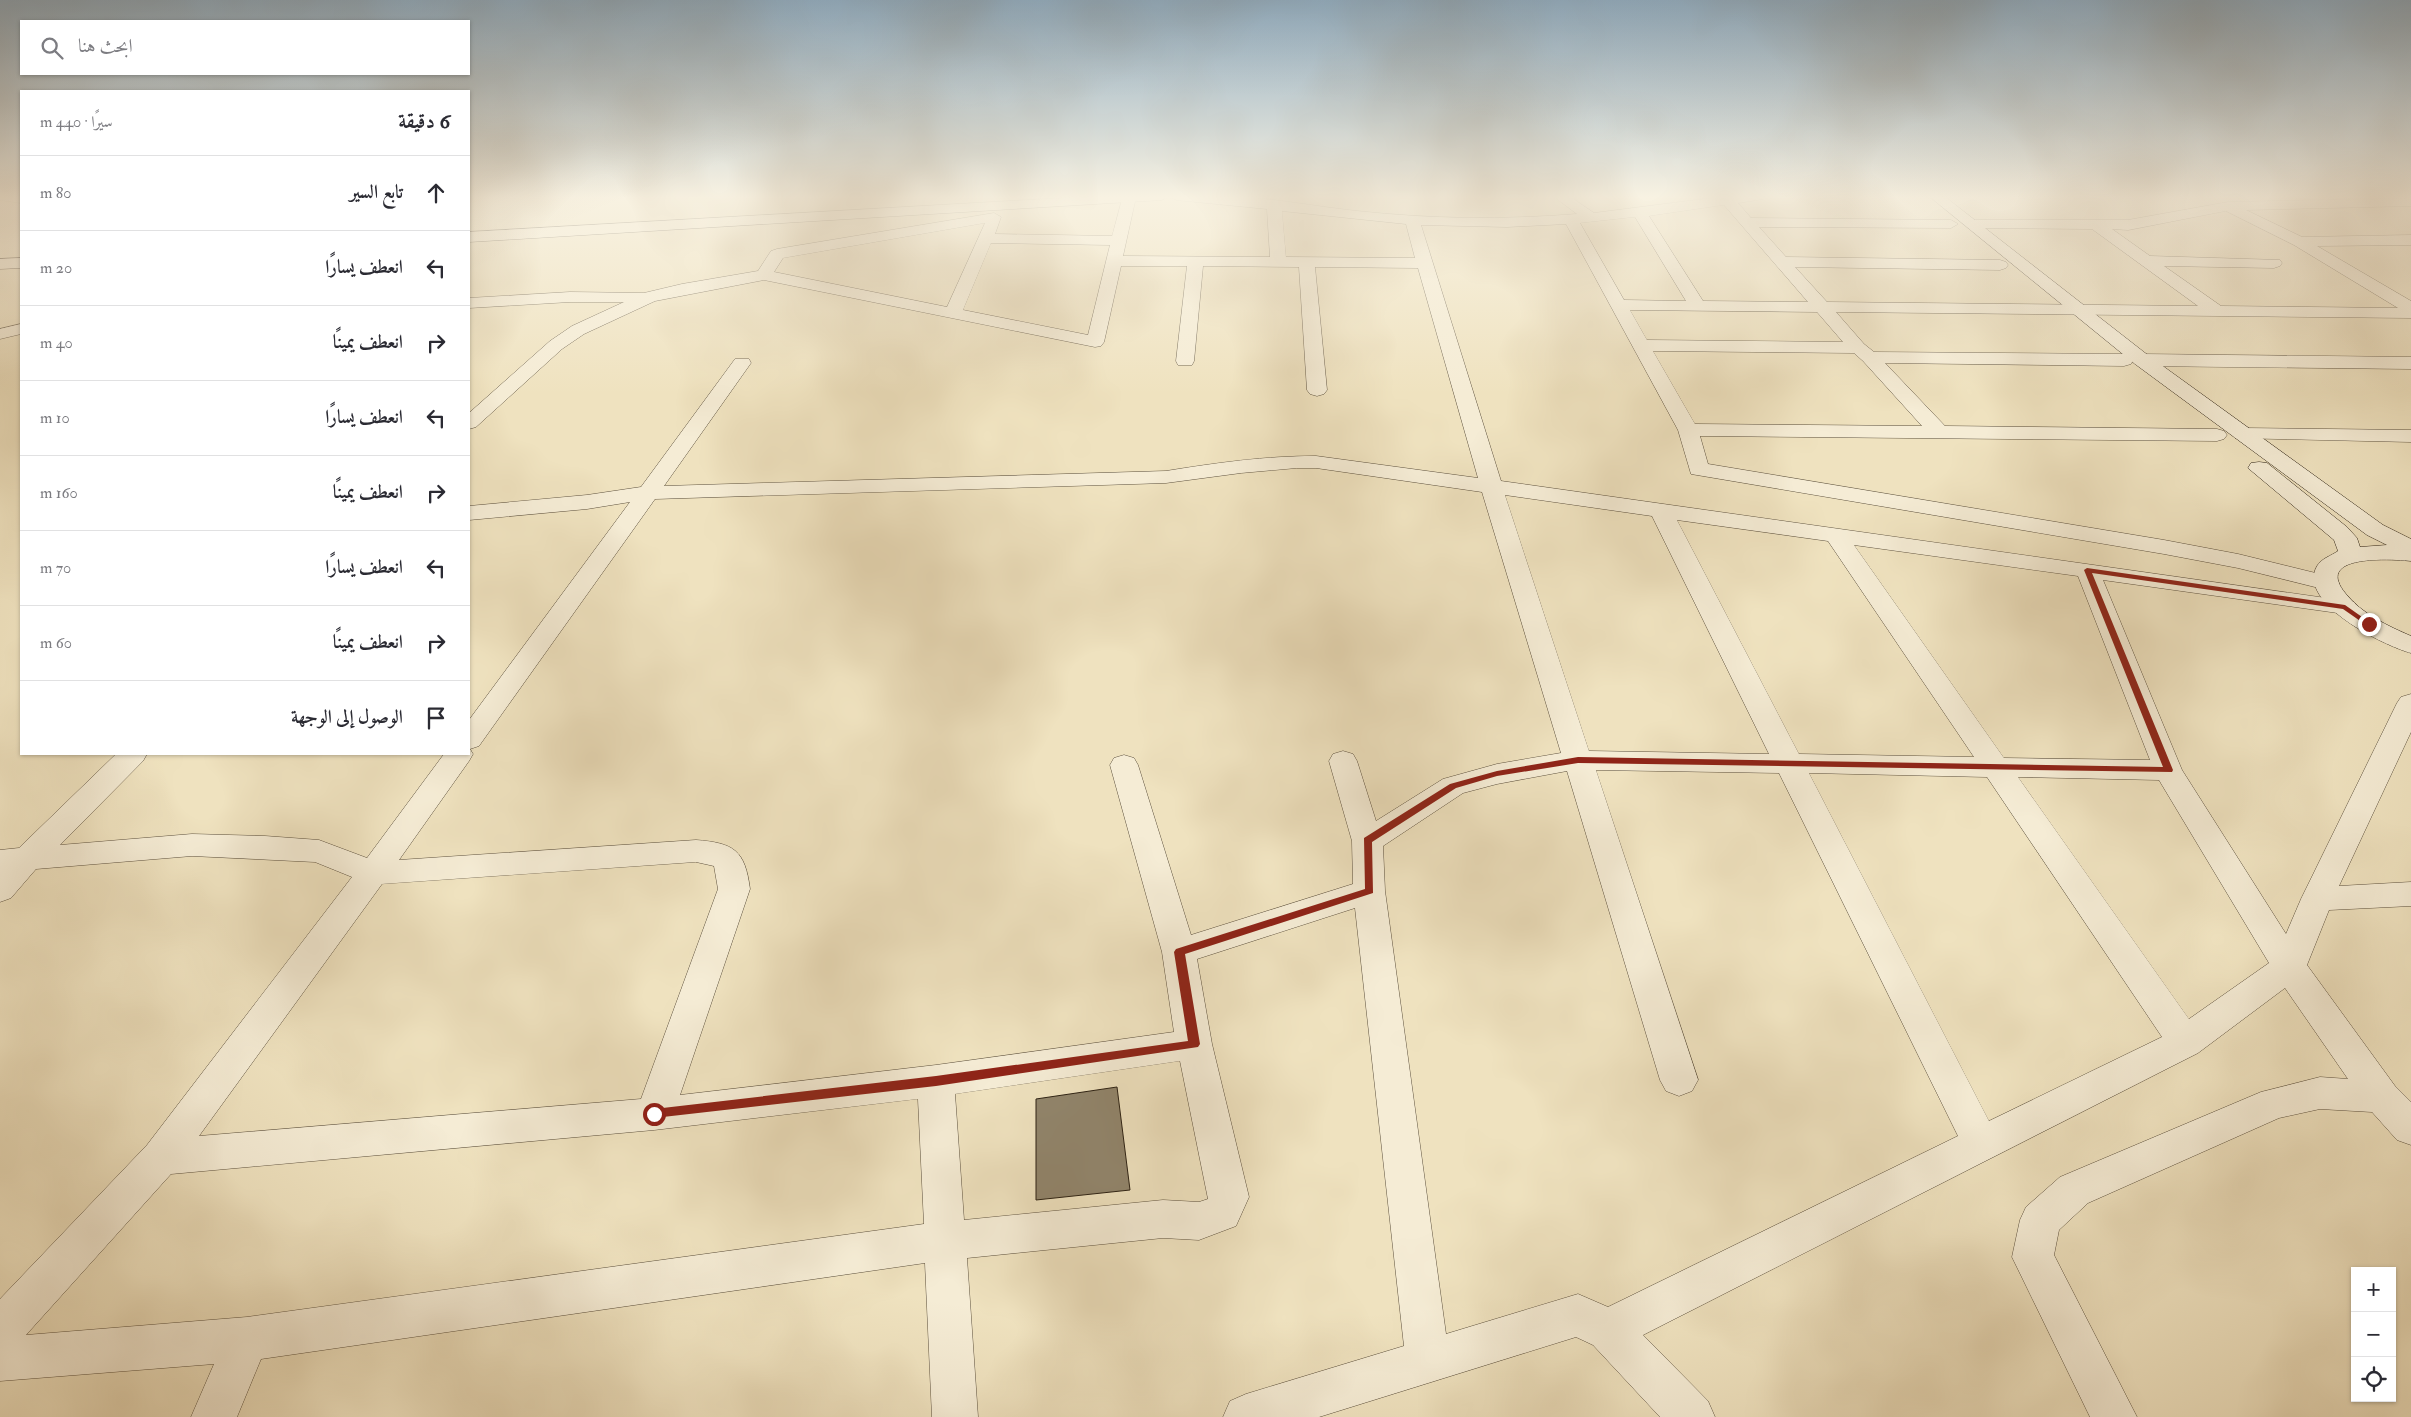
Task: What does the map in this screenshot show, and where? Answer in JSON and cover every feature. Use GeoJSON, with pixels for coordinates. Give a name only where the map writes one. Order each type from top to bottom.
{"type":"FeatureCollection","features":[{"type":"Feature","properties":{"kind":"street"},"geometry":{"type":"LineString","coordinates":[[764,276],[772,262]]}},
{"type":"Feature","properties":{"kind":"street"},"geometry":{"type":"LineString","coordinates":[[953,314],[976,262]]}},
{"type":"Feature","properties":{"kind":"street"},"geometry":{"type":"LineString","coordinates":[[470,422],[556,344],[578,330],[650,297],[682,289],[764,276],[1095,342],[1113,262]]}},
{"type":"Feature","properties":{"kind":"street"},"geometry":{"type":"LineString","coordinates":[[1185,361],[1196,262]]}},
{"type":"Feature","properties":{"kind":"street"},"geometry":{"type":"LineString","coordinates":[[1307,262],[1317,390]]}},
{"type":"Feature","properties":{"kind":"street"},"geometry":{"type":"LineString","coordinates":[[1322,262],[1425,263],[1492,486],[1679,1080]]}},
{"type":"Feature","properties":{"kind":"street"},"geometry":{"type":"LineString","coordinates":[[1595,262],[1688,430],[1699,469],[2164,547],[2327,583]]}},
{"type":"Feature","properties":{"kind":"street"},"geometry":{"type":"LineString","coordinates":[[1671,262],[1698,306]]}},
{"type":"Feature","properties":{"kind":"street"},"geometry":{"type":"LineString","coordinates":[[1782,262],[1938,431]]}},
{"type":"Feature","properties":{"kind":"street"},"geometry":{"type":"LineString","coordinates":[[1791,262],[2000,265]]}},
{"type":"Feature","properties":{"kind":"street"},"geometry":{"type":"LineString","coordinates":[[1997,262],[2068,309]]}},
{"type":"Feature","properties":{"kind":"street"},"geometry":{"type":"LineString","coordinates":[[2015,262],[2068,309],[2133,360],[2218,435],[2339,532],[2348,545],[2350,551],[2347,555]]}},
{"type":"Feature","properties":{"kind":"street"},"geometry":{"type":"LineString","coordinates":[[2148,262],[2217,311]]}},
{"type":"Feature","properties":{"kind":"street"},"geometry":{"type":"LineString","coordinates":[[2218,262],[2274,263]]}},
{"type":"Feature","properties":{"kind":"street"},"geometry":{"type":"LineString","coordinates":[[2333,262],[2411,308]]}},
{"type":"Feature","properties":{"kind":"street"},"geometry":{"type":"LineString","coordinates":[[0,264],[20,263]]}},
{"type":"Feature","properties":{"kind":"street"},"geometry":{"type":"LineString","coordinates":[[470,303],[570,297],[650,297]]}},
{"type":"Feature","properties":{"kind":"street"},"geometry":{"type":"LineString","coordinates":[[1619,305],[2411,313]]}},
{"type":"Feature","properties":{"kind":"street"},"geometry":{"type":"LineString","coordinates":[[0,334],[20,330]]}},
{"type":"Feature","properties":{"kind":"street"},"geometry":{"type":"LineString","coordinates":[[1641,345],[2133,360],[2411,363]]}},
{"type":"Feature","properties":{"kind":"street"},"geometry":{"type":"LineString","coordinates":[[2133,360],[2242,434],[2374,530],[2411,548]]}},
{"type":"Feature","properties":{"kind":"street"},"geometry":{"type":"LineString","coordinates":[[470,739],[742,363]]}},
{"type":"Feature","properties":{"kind":"street"},"geometry":{"type":"LineString","coordinates":[[1688,430],[2218,435]]}},
{"type":"Feature","properties":{"kind":"street"},"geometry":{"type":"LineString","coordinates":[[2242,434],[2411,436]]}},
{"type":"Feature","properties":{"kind":"street"},"geometry":{"type":"LineString","coordinates":[[470,513],[587,502],[646,494],[1166,477],[1290,461],[1345,464],[2345,607]]}},
{"type":"Feature","properties":{"kind":"street"},"geometry":{"type":"LineString","coordinates":[[1660,509],[1981,1144]]}},
{"type":"Feature","properties":{"kind":"street"},"geometry":{"type":"LineString","coordinates":[[1834,534],[2185,1042]]}},
{"type":"Feature","properties":{"kind":"street"},"geometry":{"type":"LineString","coordinates":[[2411,554],[2371,552],[2347,555],[2333,562],[2326,571],[2327,583],[2334,595],[2345,607],[2369,624],[2411,645]]}},
{"type":"Feature","properties":{"kind":"street"},"geometry":{"type":"LineString","coordinates":[[2087,570],[2168,770],[2289,967],[2382,1098],[2411,1128]]}},
{"type":"Feature","properties":{"kind":"street"},"geometry":{"type":"LineString","coordinates":[[1608,1330],[2185,1042],[2289,967],[2317,898],[2411,704]]}},
{"type":"Feature","properties":{"kind":"street"},"geometry":{"type":"LineString","coordinates":[[0,890],[15,859],[132,755]]}},
{"type":"Feature","properties":{"kind":"street"},"geometry":{"type":"LineString","coordinates":[[0,1331],[161,1157],[373,873],[458,755]]}},
{"type":"Feature","properties":{"kind":"street"},"geometry":{"type":"LineString","coordinates":[[1367,841],[1453,786],[1497,774],[1578,760],[2168,770]]}},
{"type":"Feature","properties":{"kind":"street"},"geometry":{"type":"LineString","coordinates":[[1343,761],[1367,841],[1369,891],[1428,1361]]}},
{"type":"Feature","properties":{"kind":"street"},"geometry":{"type":"LineString","coordinates":[[0,1359],[247,1339],[945,1241],[1163,1219],[1199,1221],[1222,1213],[1229,1197],[1194,1044],[1179,952],[1124,765]]}},
{"type":"Feature","properties":{"kind":"street"},"geometry":{"type":"LineString","coordinates":[[15,859],[192,845],[265,847],[319,851],[373,873],[696,851],[720,853],[730,863],[734,889],[654,1114]]}},
{"type":"Feature","properties":{"kind":"street"},"geometry":{"type":"LineString","coordinates":[[1179,952],[1369,891]]}},
{"type":"Feature","properties":{"kind":"street"},"geometry":{"type":"LineString","coordinates":[[2317,898],[2411,894]]}},
{"type":"Feature","properties":{"kind":"street"},"geometry":{"type":"LineString","coordinates":[[161,1157],[654,1114],[936,1081],[1194,1044]]}},
{"type":"Feature","properties":{"kind":"street"},"geometry":{"type":"LineString","coordinates":[[936,1081],[955,1417]]}},
{"type":"Feature","properties":{"kind":"street"},"geometry":{"type":"LineString","coordinates":[[2114,1417],[2034,1257],[2040,1220],[2074,1190],[2274,1103],[2320,1093],[2382,1098]]}},
{"type":"Feature","properties":{"kind":"street"},"geometry":{"type":"LineString","coordinates":[[1246,1417],[1578,1315],[1608,1330],[1692,1417]]}},
{"type":"Feature","properties":{"kind":"street"},"geometry":{"type":"LineString","coordinates":[[214,1417],[247,1339]]}},
{"type":"Feature","properties":{"kind":"building"},"geometry":{"type":"Polygon","coordinates":[[[1117,1087],[1130,1190],[1036,1200],[1036,1099],[1117,1087]]]}},
{"type":"Feature","properties":{"kind":"route"},"geometry":{"type":"LineString","coordinates":[[654,1114],[936,1081],[1194,1044],[1179,952],[1369,891],[1367,841],[1422,804],[1453,786],[1497,774],[1578,760],[2168,770],[2087,570],[2345,607],[2369,624]]}}]}
